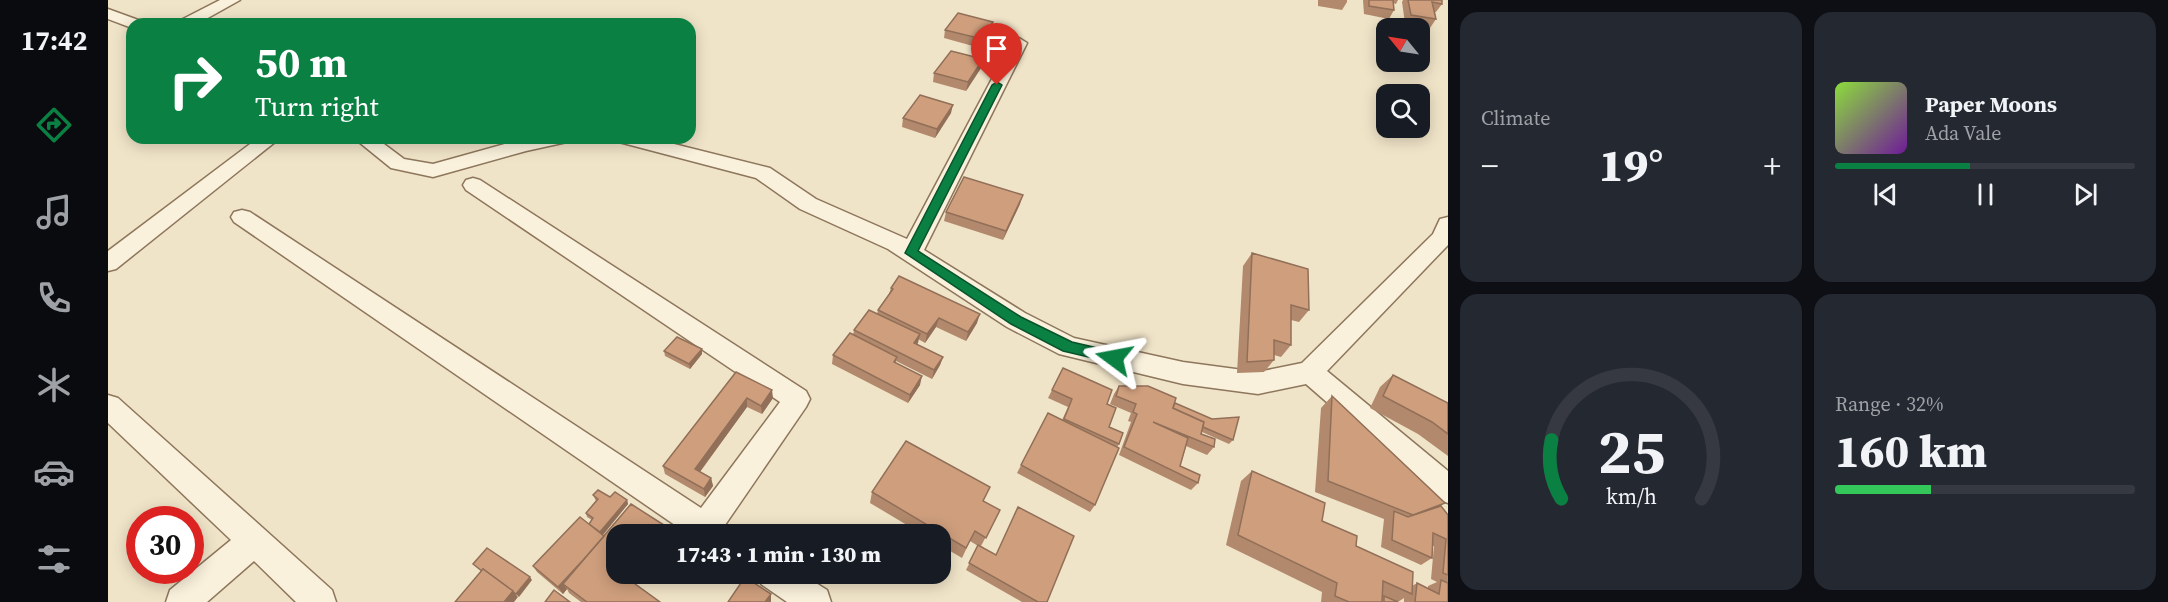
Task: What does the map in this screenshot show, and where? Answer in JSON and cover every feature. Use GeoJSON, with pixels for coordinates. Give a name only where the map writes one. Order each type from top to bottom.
{"type":"FeatureCollection","features":[{"type":"Feature","properties":{"kind":"street"},"geometry":{"type":"LineString","coordinates":[[197,18],[232,0]]}},
{"type":"Feature","properties":{"kind":"street"},"geometry":{"type":"LineString","coordinates":[[108,14],[126,21]]}},
{"type":"Feature","properties":{"kind":"street"},"geometry":{"type":"LineString","coordinates":[[911,253],[1019,43]]}},
{"type":"Feature","properties":{"kind":"street"},"geometry":{"type":"LineString","coordinates":[[108,263],[262,144]]}},
{"type":"Feature","properties":{"kind":"street"},"geometry":{"type":"LineString","coordinates":[[372,144],[398,164],[433,171],[528,144]]}},
{"type":"Feature","properties":{"kind":"street"},"geometry":{"type":"LineString","coordinates":[[649,144],[763,174],[808,204],[896,243],[1016,320],[1068,347],[1183,374],[1258,383],[1310,372],[1442,238],[1448,224]]}},
{"type":"Feature","properties":{"kind":"street"},"geometry":{"type":"LineString","coordinates":[[473,185],[797,399],[715,524]]}},
{"type":"Feature","properties":{"kind":"street"},"geometry":{"type":"LineString","coordinates":[[242,217],[700,524]]}},
{"type":"Feature","properties":{"kind":"street"},"geometry":{"type":"LineString","coordinates":[[1310,372],[1448,489]]}},
{"type":"Feature","properties":{"kind":"street"},"geometry":{"type":"LineString","coordinates":[[113,420],[254,541],[320,602]]}},
{"type":"Feature","properties":{"kind":"street"},"geometry":{"type":"LineString","coordinates":[[182,602],[254,541]]}},
{"type":"Feature","properties":{"kind":"street"},"geometry":{"type":"LineString","coordinates":[[788,584],[815,602]]}},
{"type":"Feature","properties":{"kind":"building"},"geometry":{"type":"Polygon","coordinates":[[[1369,0],[1393,0],[1394,10],[1369,6],[1369,0]]]}},
{"type":"Feature","properties":{"kind":"building"},"geometry":{"type":"Polygon","coordinates":[[[1408,0],[1442,0],[1442,4],[1432,2],[1436,19],[1411,15],[1408,0]]]}},
{"type":"Feature","properties":{"kind":"building"},"geometry":{"type":"Polygon","coordinates":[[[958,13],[993,22],[982,39],[945,30],[958,13]]]}},
{"type":"Feature","properties":{"kind":"building"},"geometry":{"type":"Polygon","coordinates":[[[951,51],[983,59],[968,82],[934,73],[951,51]]]}},
{"type":"Feature","properties":{"kind":"building"},"geometry":{"type":"Polygon","coordinates":[[[920,95],[953,105],[937,129],[903,118],[920,95]]]}},
{"type":"Feature","properties":{"kind":"building"},"geometry":{"type":"Polygon","coordinates":[[[964,177],[1023,195],[1006,231],[946,212],[964,177]]]}},
{"type":"Feature","properties":{"kind":"building"},"geometry":{"type":"Polygon","coordinates":[[[1252,253],[1308,269],[1309,310],[1291,305],[1291,345],[1274,340],[1274,360],[1247,362],[1252,253]]]}},
{"type":"Feature","properties":{"kind":"building"},"geometry":{"type":"Polygon","coordinates":[[[899,276],[980,314],[968,332],[939,318],[927,334],[878,310],[899,276]]]}},
{"type":"Feature","properties":{"kind":"building"},"geometry":{"type":"Polygon","coordinates":[[[869,310],[920,334],[914,343],[943,357],[934,370],[854,330],[869,310]]]}},
{"type":"Feature","properties":{"kind":"building"},"geometry":{"type":"Polygon","coordinates":[[[850,333],[897,357],[894,362],[922,376],[910,395],[833,355],[850,333]]]}},
{"type":"Feature","properties":{"kind":"building"},"geometry":{"type":"Polygon","coordinates":[[[677,337],[702,349],[689,364],[664,351],[677,337]]]}},
{"type":"Feature","properties":{"kind":"building"},"geometry":{"type":"Polygon","coordinates":[[[1063,368],[1112,390],[1107,404],[1116,408],[1109,427],[1123,433],[1119,444],[1064,419],[1072,399],[1052,390],[1063,368]]]}},
{"type":"Feature","properties":{"kind":"building"},"geometry":{"type":"Polygon","coordinates":[[[736,372],[772,390],[761,406],[747,398],[695,469],[711,478],[704,489],[663,466],[736,372]]]}},
{"type":"Feature","properties":{"kind":"building"},"geometry":{"type":"Polygon","coordinates":[[[1393,375],[1448,403],[1448,434],[1432,422],[1383,396],[1393,375]]]}},
{"type":"Feature","properties":{"kind":"building"},"geometry":{"type":"Polygon","coordinates":[[[1119,386],[1148,386],[1176,398],[1173,408],[1204,422],[1201,434],[1215,439],[1214,447],[1153,422],[1188,438],[1180,466],[1200,475],[1198,483],[1124,447],[1137,414],[1133,412],[1136,404],[1116,396],[1119,386]]]}},
{"type":"Feature","properties":{"kind":"building"},"geometry":{"type":"Polygon","coordinates":[[[1332,396],[1445,503],[1413,515],[1328,481],[1332,396]]]}},
{"type":"Feature","properties":{"kind":"building"},"geometry":{"type":"Polygon","coordinates":[[[1175,403],[1212,419],[1239,417],[1233,440],[1203,427],[1204,422],[1173,408],[1175,403]]]}},
{"type":"Feature","properties":{"kind":"building"},"geometry":{"type":"Polygon","coordinates":[[[1048,413],[1119,448],[1095,505],[1021,465],[1048,413]]]}},
{"type":"Feature","properties":{"kind":"building"},"geometry":{"type":"Polygon","coordinates":[[[906,441],[990,487],[983,501],[1000,510],[986,538],[975,531],[966,548],[951,539],[951,524],[926,524],[872,492],[906,441]]]}},
{"type":"Feature","properties":{"kind":"building"},"geometry":{"type":"Polygon","coordinates":[[[1252,471],[1325,503],[1322,521],[1357,536],[1356,546],[1413,572],[1412,594],[1383,581],[1382,602],[1349,602],[1335,596],[1337,583],[1238,535],[1252,471]]]}},
{"type":"Feature","properties":{"kind":"building"},"geometry":{"type":"Polygon","coordinates":[[[598,490],[610,497],[615,492],[627,500],[600,532],[589,524],[593,518],[586,513],[598,499],[593,495],[598,490]]]}},
{"type":"Feature","properties":{"kind":"building"},"geometry":{"type":"Polygon","coordinates":[[[631,504],[662,524],[614,524],[631,504]]]}},
{"type":"Feature","properties":{"kind":"building"},"geometry":{"type":"Polygon","coordinates":[[[1441,506],[1448,515],[1448,575],[1443,573],[1446,539],[1433,533],[1432,558],[1392,540],[1394,511],[1408,517],[1441,506]]]}},
{"type":"Feature","properties":{"kind":"building"},"geometry":{"type":"Polygon","coordinates":[[[1018,507],[1074,536],[1047,602],[1038,602],[969,563],[978,545],[996,555],[1018,507]]]}},
{"type":"Feature","properties":{"kind":"building"},"geometry":{"type":"Polygon","coordinates":[[[580,517],[604,536],[558,587],[533,566],[580,517]]]}},
{"type":"Feature","properties":{"kind":"building"},"geometry":{"type":"Polygon","coordinates":[[[606,533],[606,584],[635,584],[660,602],[587,602],[563,584],[606,533]]]}},
{"type":"Feature","properties":{"kind":"building"},"geometry":{"type":"Polygon","coordinates":[[[487,548],[530,577],[516,594],[473,564],[487,548]]]}},
{"type":"Feature","properties":{"kind":"building"},"geometry":{"type":"Polygon","coordinates":[[[483,569],[513,591],[504,602],[455,602],[483,569]]]}},
{"type":"Feature","properties":{"kind":"building"},"geometry":{"type":"Polygon","coordinates":[[[1441,580],[1448,583],[1448,602],[1415,602],[1417,583],[1439,594],[1441,580]]]}},
{"type":"Feature","properties":{"kind":"building"},"geometry":{"type":"Polygon","coordinates":[[[740,584],[756,584],[771,594],[765,602],[728,602],[740,584]]]}},
{"type":"Feature","properties":{"kind":"building"},"geometry":{"type":"Polygon","coordinates":[[[554,590],[570,602],[545,602],[554,590]]]}},
{"type":"Feature","properties":{"kind":"building"},"geometry":{"type":"Polygon","coordinates":[[[1384,596],[1398,602],[1384,602],[1384,596]]]}},
{"type":"Feature","properties":{"kind":"route"},"geometry":{"type":"LineString","coordinates":[[997,85],[911,253],[1016,320],[1068,347],[1114,358]]}}]}
